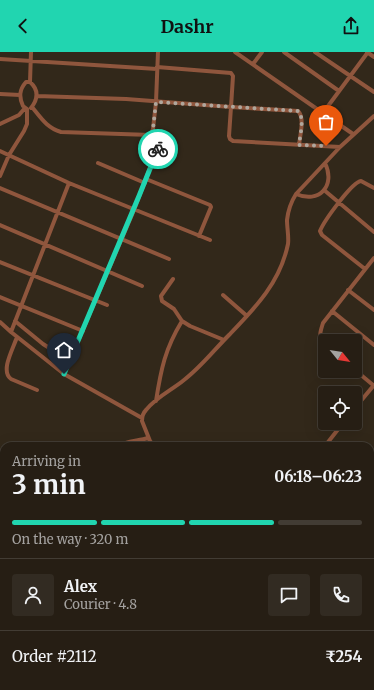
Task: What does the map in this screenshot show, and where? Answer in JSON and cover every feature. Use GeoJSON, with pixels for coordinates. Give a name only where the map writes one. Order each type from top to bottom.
{"type":"FeatureCollection","features":[{"type":"Feature","properties":{"kind":"street"},"geometry":{"type":"LineString","coordinates":[[30,82],[31,52]]}},
{"type":"Feature","properties":{"kind":"street"},"geometry":{"type":"LineString","coordinates":[[152,135],[156,102],[158,52]]}},
{"type":"Feature","properties":{"kind":"street"},"geometry":{"type":"LineString","coordinates":[[235,52],[324,112],[353,134]]}},
{"type":"Feature","properties":{"kind":"street"},"geometry":{"type":"LineString","coordinates":[[253,64],[262,52]]}},
{"type":"Feature","properties":{"kind":"street"},"geometry":{"type":"LineString","coordinates":[[284,52],[339,91]]}},
{"type":"Feature","properties":{"kind":"street"},"geometry":{"type":"LineString","coordinates":[[315,52],[374,92]]}},
{"type":"Feature","properties":{"kind":"street"},"geometry":{"type":"LineString","coordinates":[[317,121],[368,52],[374,57]]}},
{"type":"Feature","properties":{"kind":"street"},"geometry":{"type":"LineString","coordinates":[[0,59],[231,73],[233,76],[230,139],[233,141],[340,146]]}},
{"type":"Feature","properties":{"kind":"street"},"geometry":{"type":"LineString","coordinates":[[30,82],[26,82],[22,87],[20,96],[22,106],[28,108],[53,130],[61,132],[152,135],[159,139],[159,144],[134,210],[64,374]]}},
{"type":"Feature","properties":{"kind":"street"},"geometry":{"type":"LineString","coordinates":[[0,124],[20,115],[28,108],[37,96],[35,86],[30,82]]}},
{"type":"Feature","properties":{"kind":"street"},"geometry":{"type":"LineString","coordinates":[[0,94],[20,96]]}},
{"type":"Feature","properties":{"kind":"street"},"geometry":{"type":"LineString","coordinates":[[37,96],[86,97],[298,111],[301,114],[299,145]]}},
{"type":"Feature","properties":{"kind":"street"},"geometry":{"type":"LineString","coordinates":[[0,176],[9,155],[27,124],[28,108]]}},
{"type":"Feature","properties":{"kind":"street"},"geometry":{"type":"LineString","coordinates":[[151,442],[148,438],[142,418],[145,410],[202,364],[247,316],[270,288],[277,276],[286,250],[288,242],[287,219],[289,208],[296,194],[340,146],[374,116]]}},
{"type":"Feature","properties":{"kind":"street"},"geometry":{"type":"LineString","coordinates":[[0,152],[69,183],[210,240]]}},
{"type":"Feature","properties":{"kind":"street"},"geometry":{"type":"LineString","coordinates":[[98,163],[210,205],[211,207],[199,236]]}},
{"type":"Feature","properties":{"kind":"street"},"geometry":{"type":"LineString","coordinates":[[296,194],[303,198],[311,198],[324,190],[328,184],[329,177],[325,163]]}},
{"type":"Feature","properties":{"kind":"street"},"geometry":{"type":"LineString","coordinates":[[365,269],[320,232],[339,203],[358,182],[374,188]]}},
{"type":"Feature","properties":{"kind":"street"},"geometry":{"type":"LineString","coordinates":[[11,332],[69,183]]}},
{"type":"Feature","properties":{"kind":"street"},"geometry":{"type":"LineString","coordinates":[[0,188],[169,260]]}},
{"type":"Feature","properties":{"kind":"street"},"geometry":{"type":"LineString","coordinates":[[324,190],[374,232]]}},
{"type":"Feature","properties":{"kind":"street"},"geometry":{"type":"LineString","coordinates":[[0,225],[142,286]]}},
{"type":"Feature","properties":{"kind":"street"},"geometry":{"type":"LineString","coordinates":[[320,334],[323,323],[374,258]]}},
{"type":"Feature","properties":{"kind":"street"},"geometry":{"type":"LineString","coordinates":[[0,262],[107,305]]}},
{"type":"Feature","properties":{"kind":"street"},"geometry":{"type":"LineString","coordinates":[[173,278],[163,293],[161,299],[162,301],[178,313],[182,321],[190,326],[224,340]]}},
{"type":"Feature","properties":{"kind":"street"},"geometry":{"type":"LineString","coordinates":[[348,290],[374,310]]}},
{"type":"Feature","properties":{"kind":"street"},"geometry":{"type":"LineString","coordinates":[[223,295],[247,316]]}},
{"type":"Feature","properties":{"kind":"street"},"geometry":{"type":"LineString","coordinates":[[0,297],[83,330]]}},
{"type":"Feature","properties":{"kind":"street"},"geometry":{"type":"LineString","coordinates":[[332,311],[374,345]]}},
{"type":"Feature","properties":{"kind":"street"},"geometry":{"type":"LineString","coordinates":[[15,321],[43,344],[70,361]]}},
{"type":"Feature","properties":{"kind":"street"},"geometry":{"type":"LineString","coordinates":[[156,401],[161,367],[172,338],[182,321]]}},
{"type":"Feature","properties":{"kind":"street"},"geometry":{"type":"LineString","coordinates":[[0,322],[64,374],[142,418]]}},
{"type":"Feature","properties":{"kind":"street"},"geometry":{"type":"LineString","coordinates":[[17,337],[5,367],[5,373],[10,379],[37,390]]}},
{"type":"Feature","properties":{"kind":"street"},"geometry":{"type":"LineString","coordinates":[[362,377],[372,386],[362,399]]}},
{"type":"Feature","properties":{"kind":"street"},"geometry":{"type":"LineString","coordinates":[[328,442],[338,430]]}},
{"type":"Feature","properties":{"kind":"street"},"geometry":{"type":"LineString","coordinates":[[135,442],[148,438]]}},
{"type":"Feature","properties":{"kind":"way so far"},"geometry":{"type":"LineString","coordinates":[[158,149],[160,140],[151,135],[156,102],[298,111],[301,114],[299,145],[326,146]]}},
{"type":"Feature","properties":{"kind":"route"},"geometry":{"type":"LineString","coordinates":[[64,374],[158,149]]}}]}
